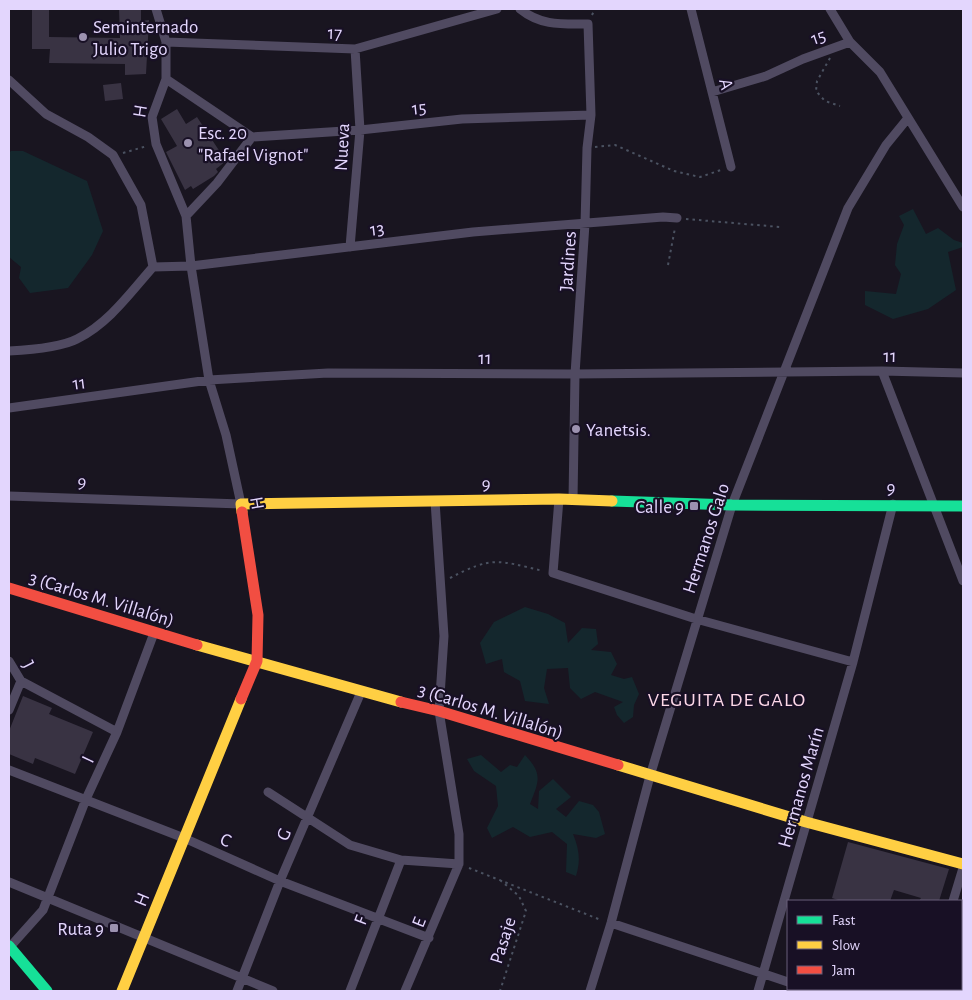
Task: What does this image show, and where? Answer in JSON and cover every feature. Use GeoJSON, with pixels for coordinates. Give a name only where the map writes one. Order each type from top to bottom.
{"type":"FeatureCollection","features":[{"type":"Feature","properties":{"kind":"street","name":"H"},"geometry":{"type":"LineString","coordinates":[[122,991],[257,661],[258,615],[241,504],[226,435],[208,380],[191,266],[186,216],[156,144],[152,117],[166,79],[166,42],[156,9]]}},
{"type":"Feature","properties":{"kind":"street","name":"17"},"geometry":{"type":"LineString","coordinates":[[166,42],[355,49],[497,9]]}},
{"type":"Feature","properties":{"kind":"street","name":"Jardines"},"geometry":{"type":"LineString","coordinates":[[520,9],[532,18],[553,25],[588,24],[591,116],[587,148],[585,224],[576,374],[573,500]]}},
{"type":"Feature","properties":{"kind":"street","name":"A"},"geometry":{"type":"LineString","coordinates":[[691,9],[731,167]]}},
{"type":"Feature","properties":{"kind":"street"},"geometry":{"type":"LineString","coordinates":[[830,9],[850,42],[880,72],[963,207]]}},
{"type":"Feature","properties":{"kind":"street","name":"15"},"geometry":{"type":"LineString","coordinates":[[712,92],[766,76],[803,59],[850,42]]}},
{"type":"Feature","properties":{"kind":"street","name":"Nueva"},"geometry":{"type":"LineString","coordinates":[[350,247],[360,130],[355,49]]}},
{"type":"Feature","properties":{"kind":"street"},"geometry":{"type":"LineString","coordinates":[[166,79],[252,137],[217,182],[186,216]]}},
{"type":"Feature","properties":{"kind":"street"},"geometry":{"type":"LineString","coordinates":[[9,80],[46,114],[88,137],[113,155],[141,206],[153,267],[101,324],[76,340],[31,350],[9,351]]}},
{"type":"Feature","properties":{"kind":"street","name":"15"},"geometry":{"type":"LineString","coordinates":[[252,137],[360,130],[462,119],[591,116]]}},
{"type":"Feature","properties":{"kind":"street","name":"Hermanos Galo"},"geometry":{"type":"LineString","coordinates":[[590,991],[611,923],[650,776],[732,505],[848,208],[886,145],[908,118]]}},
{"type":"Feature","properties":{"kind":"street","name":"13"},"geometry":{"type":"LineString","coordinates":[[153,267],[191,266],[474,232],[663,217],[677,218]]}},
{"type":"Feature","properties":{"kind":"street"},"geometry":{"type":"LineString","coordinates":[[882,371],[963,581]]}},
{"type":"Feature","properties":{"kind":"street","name":"11"},"geometry":{"type":"LineString","coordinates":[[9,408],[208,380],[328,373],[576,374],[882,371],[963,374]]}},
{"type":"Feature","properties":{"kind":"street","name":"9"},"geometry":{"type":"LineString","coordinates":[[9,496],[241,504],[559,499],[732,505],[893,504],[963,506]]}},
{"type":"Feature","properties":{"kind":"street"},"geometry":{"type":"LineString","coordinates":[[559,499],[553,573],[696,619],[853,662]]}},
{"type":"Feature","properties":{"kind":"street"},"geometry":{"type":"LineString","coordinates":[[268,792],[350,844],[401,860],[459,864],[459,834],[438,711],[444,636],[439,584],[435,501]]}},
{"type":"Feature","properties":{"kind":"street","name":"Hermanos Marín"},"geometry":{"type":"LineString","coordinates":[[758,991],[853,662],[893,504]]}},
{"type":"Feature","properties":{"kind":"street","name":"3 (Carlos M. Villalón)"},"geometry":{"type":"LineString","coordinates":[[9,588],[154,633],[361,692],[438,711],[806,822],[963,864]]}},
{"type":"Feature","properties":{"kind":"street","name":"I"},"geometry":{"type":"LineString","coordinates":[[9,947],[43,910],[86,799],[118,732],[154,633]]}},
{"type":"Feature","properties":{"kind":"street","name":"J"},"geometry":{"type":"LineString","coordinates":[[9,661],[21,681],[9,710]]}},
{"type":"Feature","properties":{"kind":"street"},"geometry":{"type":"LineString","coordinates":[[21,681],[118,732]]}},
{"type":"Feature","properties":{"kind":"street","name":"G"},"geometry":{"type":"LineString","coordinates":[[237,991],[280,881],[361,692]]}},
{"type":"Feature","properties":{"kind":"street","name":"C"},"geometry":{"type":"LineString","coordinates":[[9,770],[184,838],[280,881],[430,938]]}},
{"type":"Feature","properties":{"kind":"street","name":"F"},"geometry":{"type":"LineString","coordinates":[[350,991],[401,860]]}},
{"type":"Feature","properties":{"kind":"street","name":"E"},"geometry":{"type":"LineString","coordinates":[[405,991],[430,938],[459,864]]}},
{"type":"Feature","properties":{"kind":"street"},"geometry":{"type":"LineString","coordinates":[[953,900],[963,868]]}},
{"type":"Feature","properties":{"kind":"street"},"geometry":{"type":"LineString","coordinates":[[9,882],[273,991]]}},
{"type":"Feature","properties":{"kind":"street"},"geometry":{"type":"LineString","coordinates":[[611,923],[787,982]]}},
{"type":"Feature","properties":{"kind":"street"},"geometry":{"type":"LineString","coordinates":[[9,947],[47,991]]}},
{"type":"Feature","properties":{"kind":"path"},"geometry":{"type":"LineString","coordinates":[[830,56],[817,80],[816,91],[825,102],[840,106]]}},
{"type":"Feature","properties":{"kind":"path"},"geometry":{"type":"LineString","coordinates":[[113,155],[156,144]]}},
{"type":"Feature","properties":{"kind":"path"},"geometry":{"type":"LineString","coordinates":[[587,148],[615,145],[674,171],[700,177],[731,167]]}},
{"type":"Feature","properties":{"kind":"path"},"geometry":{"type":"LineString","coordinates":[[668,265],[677,218],[780,227]]}},
{"type":"Feature","properties":{"kind":"path"},"geometry":{"type":"LineString","coordinates":[[439,584],[476,565],[501,560],[553,573]]}},
{"type":"Feature","properties":{"kind":"path"},"geometry":{"type":"LineString","coordinates":[[459,864],[611,923]]}},
{"type":"Feature","properties":{"kind":"path","name":"Pasaje"},"geometry":{"type":"LineString","coordinates":[[498,878],[520,896],[526,911],[500,991]]}},
{"type":"Feature","properties":{"kind":"shaded area"},"geometry":{"type":"Polygon","coordinates":[[[11,151],[23,151],[87,181],[103,231],[92,255],[68,288],[30,293],[19,278],[21,267],[9,257],[9,153],[11,151]]]}},
{"type":"Feature","properties":{"kind":"shaded area"},"geometry":{"type":"Polygon","coordinates":[[[913,209],[926,234],[938,228],[954,240],[963,243],[963,247],[948,252],[956,290],[928,309],[893,319],[865,305],[865,291],[896,294],[901,274],[895,265],[897,244],[904,225],[899,216],[913,209]]]}},
{"type":"Feature","properties":{"kind":"shaded area"},"geometry":{"type":"Polygon","coordinates":[[[525,607],[548,614],[565,623],[568,643],[582,628],[596,629],[598,644],[591,650],[611,652],[617,664],[611,675],[624,679],[632,677],[639,694],[634,705],[633,717],[624,723],[617,715],[614,707],[623,702],[595,692],[581,699],[570,688],[568,668],[547,669],[544,688],[549,704],[525,701],[520,681],[504,672],[502,659],[486,664],[480,643],[494,622],[525,607]]]}},
{"type":"Feature","properties":{"kind":"shaded area"},"geometry":{"type":"Polygon","coordinates":[[[481,755],[501,772],[510,765],[517,767],[525,755],[535,767],[537,773],[536,789],[530,804],[538,809],[539,791],[553,779],[571,797],[556,809],[566,817],[579,801],[593,805],[599,812],[605,834],[596,838],[573,834],[579,855],[576,876],[566,872],[567,844],[552,832],[530,837],[513,827],[492,838],[487,828],[498,806],[496,786],[474,771],[467,759],[481,755]]]}},
{"type":"Feature","properties":{"kind":"building"},"geometry":{"type":"Polygon","coordinates":[[[32,9],[49,9],[49,37],[120,38],[119,9],[141,9],[141,21],[149,20],[146,74],[125,75],[125,64],[49,63],[50,49],[32,49],[32,9]]]}},
{"type":"Feature","properties":{"kind":"building"},"geometry":{"type":"Polygon","coordinates":[[[121,83],[123,99],[105,101],[103,85],[121,83]]]}},
{"type":"Feature","properties":{"kind":"building"},"geometry":{"type":"Polygon","coordinates":[[[177,109],[186,124],[197,117],[226,161],[216,169],[218,172],[214,176],[193,189],[191,186],[185,190],[166,152],[177,146],[161,119],[177,109]]]}},
{"type":"Feature","properties":{"kind":"building"},"geometry":{"type":"Polygon","coordinates":[[[23,696],[52,708],[49,714],[93,732],[75,774],[35,758],[33,764],[9,754],[9,731],[23,696]]]}},
{"type":"Feature","properties":{"kind":"building"},"geometry":{"type":"Polygon","coordinates":[[[848,842],[949,869],[939,900],[920,900],[921,898],[894,890],[890,900],[838,900],[832,898],[848,842]]]}},
{"type":"Feature","properties":{"kind":"traffic: fast"},"geometry":{"type":"LineString","coordinates":[[612,501],[732,505],[963,506]]}},
{"type":"Feature","properties":{"kind":"traffic: fast"},"geometry":{"type":"LineString","coordinates":[[9,946],[47,991]]}},
{"type":"Feature","properties":{"kind":"traffic: slow"},"geometry":{"type":"LineString","coordinates":[[242,512],[241,504],[559,499],[612,501]]}},
{"type":"Feature","properties":{"kind":"traffic: slow"},"geometry":{"type":"LineString","coordinates":[[197,645],[401,702]]}},
{"type":"Feature","properties":{"kind":"traffic: slow"},"geometry":{"type":"LineString","coordinates":[[122,991],[241,699]]}},
{"type":"Feature","properties":{"kind":"traffic: slow"},"geometry":{"type":"LineString","coordinates":[[618,765],[806,822],[963,864]]}},
{"type":"Feature","properties":{"kind":"traffic: jam"},"geometry":{"type":"LineString","coordinates":[[241,699],[257,661],[258,615],[242,512]]}},
{"type":"Feature","properties":{"kind":"traffic: jam"},"geometry":{"type":"LineString","coordinates":[[9,588],[197,645]]}},
{"type":"Feature","properties":{"kind":"traffic: jam"},"geometry":{"type":"LineString","coordinates":[[401,702],[439,711],[618,765]]}},
{"type":"Feature","properties":{"kind":"place","name":"Seminternado Julio Trigo"},"geometry":{"type":"Point","coordinates":[83,37]}},
{"type":"Feature","properties":{"kind":"place","name":"Esc. 20 \"Rafael Vignot\""},"geometry":{"type":"Point","coordinates":[188,143]}},
{"type":"Feature","properties":{"kind":"place","name":"Yanetsis."},"geometry":{"type":"Point","coordinates":[576,429]}},
{"type":"Feature","properties":{"kind":"place","name":"Calle 9"},"geometry":{"type":"Point","coordinates":[694,506]}},
{"type":"Feature","properties":{"kind":"place","name":"Ruta 9"},"geometry":{"type":"Point","coordinates":[114,928]}},
{"type":"Feature","properties":{"kind":"district","name":"VEGUITA DE GALO"},"geometry":{"type":"Point","coordinates":[727,699]}}]}
